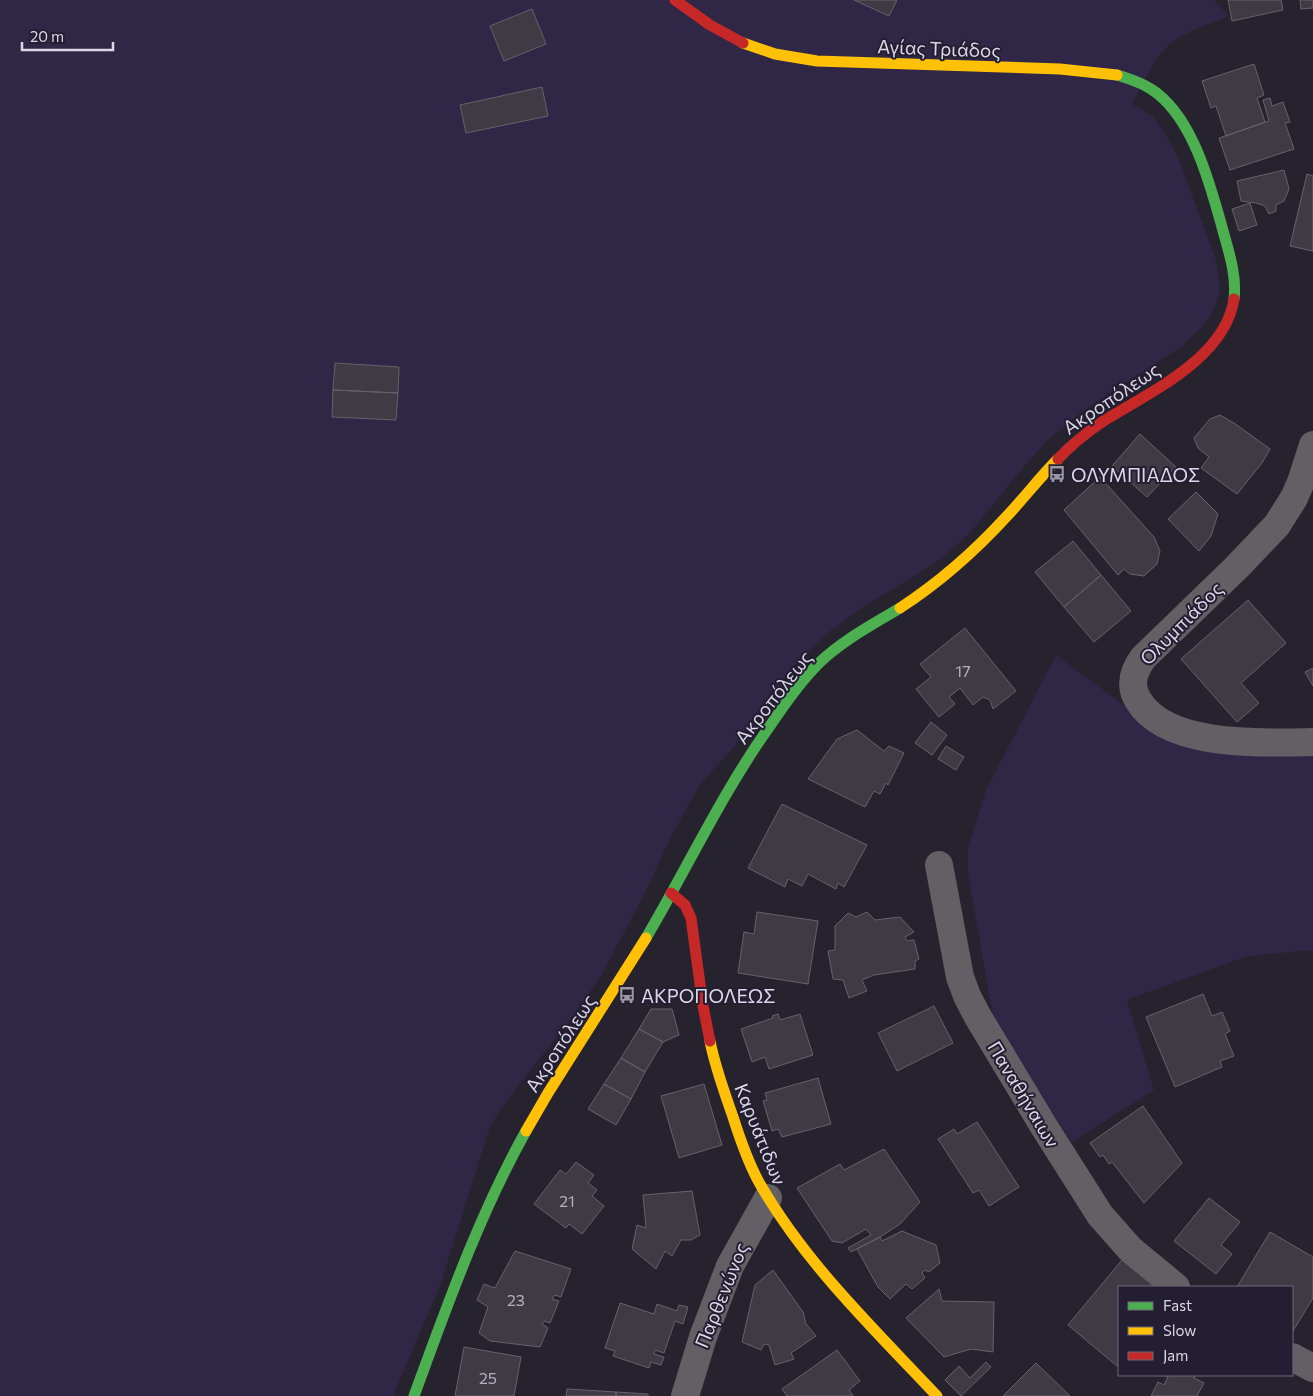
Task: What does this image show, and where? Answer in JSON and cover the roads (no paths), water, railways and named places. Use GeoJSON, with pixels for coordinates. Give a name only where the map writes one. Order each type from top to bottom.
{"type":"FeatureCollection","features":[{"type":"Feature","properties":{"kind":"street","name":"Αγίας Τριάδος"},"geometry":{"type":"LineString","coordinates":[[676,0],[718,29],[755,48],[775,54],[822,60],[870,63],[1060,69],[1125,78],[1144,85],[1160,94],[1173,109],[1189,137]]}},
{"type":"Feature","properties":{"kind":"street","name":"Ακροπόλεως"},"geometry":{"type":"LineString","coordinates":[[414,1396],[469,1253],[515,1151],[535,1114],[614,991],[671,893],[722,798],[778,714],[824,658],[842,642],[907,603],[953,570],[992,533],[1072,445],[1100,423],[1190,365],[1208,350],[1222,334],[1233,309],[1233,270],[1208,185],[1189,137]]}},
{"type":"Feature","properties":{"kind":"street","name":"Ολυμπιάδος"},"geometry":{"type":"LineString","coordinates":[[1313,445],[1294,498],[1277,525],[1143,658],[1134,672],[1132,684],[1137,699],[1147,713],[1163,725],[1175,730],[1194,735],[1232,740],[1313,742]]}},
{"type":"Feature","properties":{"kind":"street","name":"Παναθήναιων"},"geometry":{"type":"LineString","coordinates":[[939,865],[957,963],[967,996],[978,1017],[1100,1215],[1120,1240],[1175,1286]]}},
{"type":"Feature","properties":{"kind":"street","name":"Καρυάτιδων"},"geometry":{"type":"LineString","coordinates":[[671,893],[685,904],[691,918],[702,1006],[715,1066],[753,1170],[768,1198],[819,1268],[937,1396]]}},
{"type":"Feature","properties":{"kind":"street","name":"Παρθενώνος"},"geometry":{"type":"LineString","coordinates":[[685,1396],[703,1336],[730,1266],[768,1198]]}},
{"type":"Feature","properties":{"kind":"street"},"geometry":{"type":"LineString","coordinates":[[1293,1358],[1313,1368]]}},
{"type":"Feature","properties":{"kind":"place","name":"ΟΛΥΜΠΙΑΔΟΣ"},"geometry":{"type":"Point","coordinates":[1057,474]}},
{"type":"Feature","properties":{"kind":"place","name":"ΑΚΡΟΠΟΛΕΩΣ"},"geometry":{"type":"Point","coordinates":[627,995]}}]}
